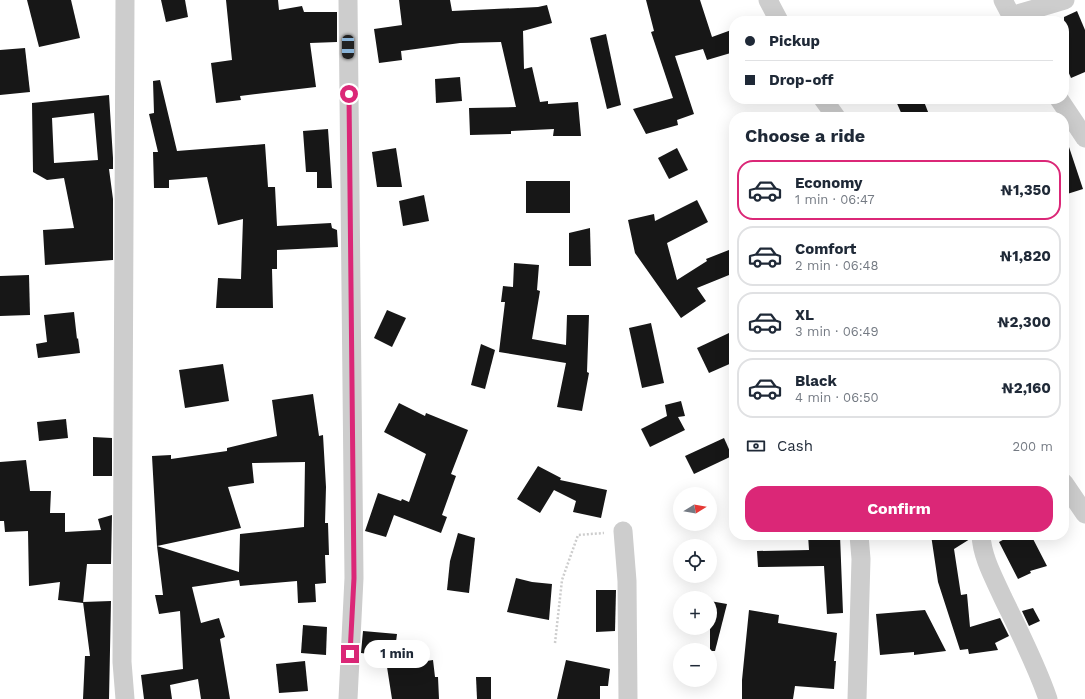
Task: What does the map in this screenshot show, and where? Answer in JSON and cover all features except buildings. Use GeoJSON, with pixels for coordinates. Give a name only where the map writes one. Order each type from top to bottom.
{"type":"FeatureCollection","features":[{"type":"Feature","properties":{"kind":"street"},"geometry":{"type":"LineString","coordinates":[[125,0],[122,662],[125,699]]}},
{"type":"Feature","properties":{"kind":"street"},"geometry":{"type":"LineString","coordinates":[[348,0],[354,578],[348,699]]}},
{"type":"Feature","properties":{"kind":"street"},"geometry":{"type":"LineString","coordinates":[[768,0],[776,16]]}},
{"type":"Feature","properties":{"kind":"street"},"geometry":{"type":"LineString","coordinates":[[1009,12],[1065,0]]}},
{"type":"Feature","properties":{"kind":"street"},"geometry":{"type":"LineString","coordinates":[[1069,114],[1085,138]]}},
{"type":"Feature","properties":{"kind":"street"},"geometry":{"type":"LineString","coordinates":[[1069,490],[1085,514]]}},
{"type":"Feature","properties":{"kind":"street"},"geometry":{"type":"LineString","coordinates":[[623,531],[627,581],[628,699]]}},
{"type":"Feature","properties":{"kind":"street"},"geometry":{"type":"LineString","coordinates":[[857,699],[862,559],[860,540]]}},
{"type":"Feature","properties":{"kind":"street"},"geometry":{"type":"LineString","coordinates":[[981,540],[982,546],[991,571],[1041,678],[1048,699]]}},
{"type":"Feature","properties":{"kind":"path"},"geometry":{"type":"LineString","coordinates":[[555,643],[562,580],[578,535],[623,531]]}},
{"type":"Feature","properties":{"kind":"route"},"geometry":{"type":"LineString","coordinates":[[349,94],[354,578],[350,654]]}}]}
